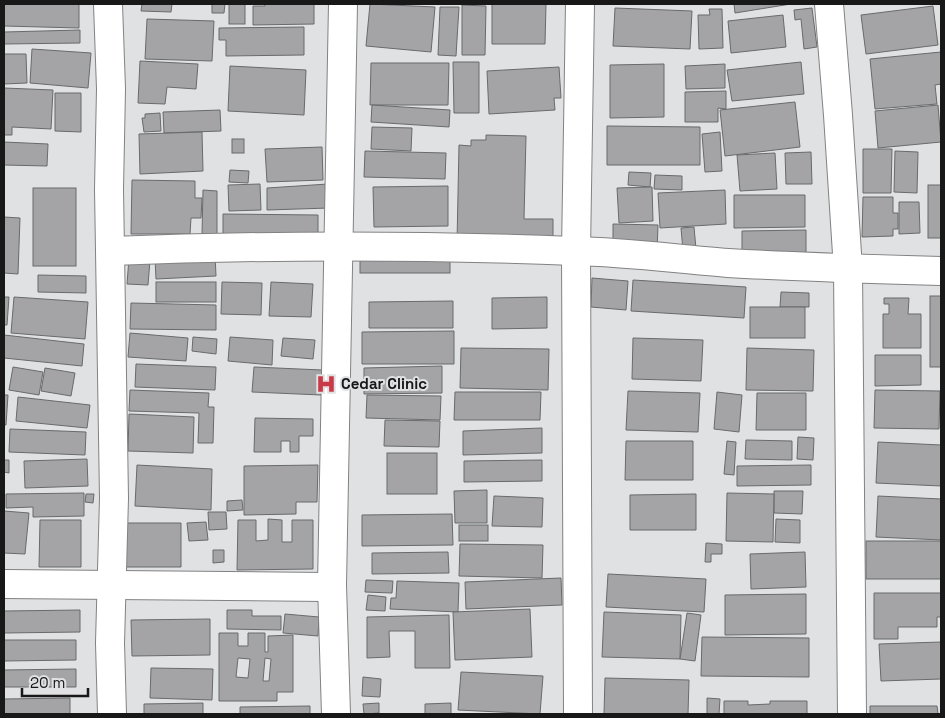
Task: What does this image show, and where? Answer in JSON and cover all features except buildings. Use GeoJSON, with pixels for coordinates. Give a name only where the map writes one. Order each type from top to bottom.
{"type":"FeatureCollection","features":[{"type":"Feature","properties":{"kind":"street"},"geometry":{"type":"LineString","coordinates":[[108,4],[114,498],[110,643],[112,714]]}},
{"type":"Feature","properties":{"kind":"street"},"geometry":{"type":"LineString","coordinates":[[336,714],[332,585],[343,4]]}},
{"type":"Feature","properties":{"kind":"street"},"geometry":{"type":"LineString","coordinates":[[578,714],[576,251],[580,4]]}},
{"type":"Feature","properties":{"kind":"street"},"geometry":{"type":"LineString","coordinates":[[829,4],[848,269],[852,714]]}},
{"type":"Feature","properties":{"kind":"street"},"geometry":{"type":"LineString","coordinates":[[111,251],[339,247],[576,251],[848,269],[941,271]]}},
{"type":"Feature","properties":{"kind":"street"},"geometry":{"type":"LineString","coordinates":[[4,584],[332,585]]}},
{"type":"Feature","properties":{"kind":"place","name":"Cedar Clinic"},"geometry":{"type":"Point","coordinates":[326,384]}}]}
